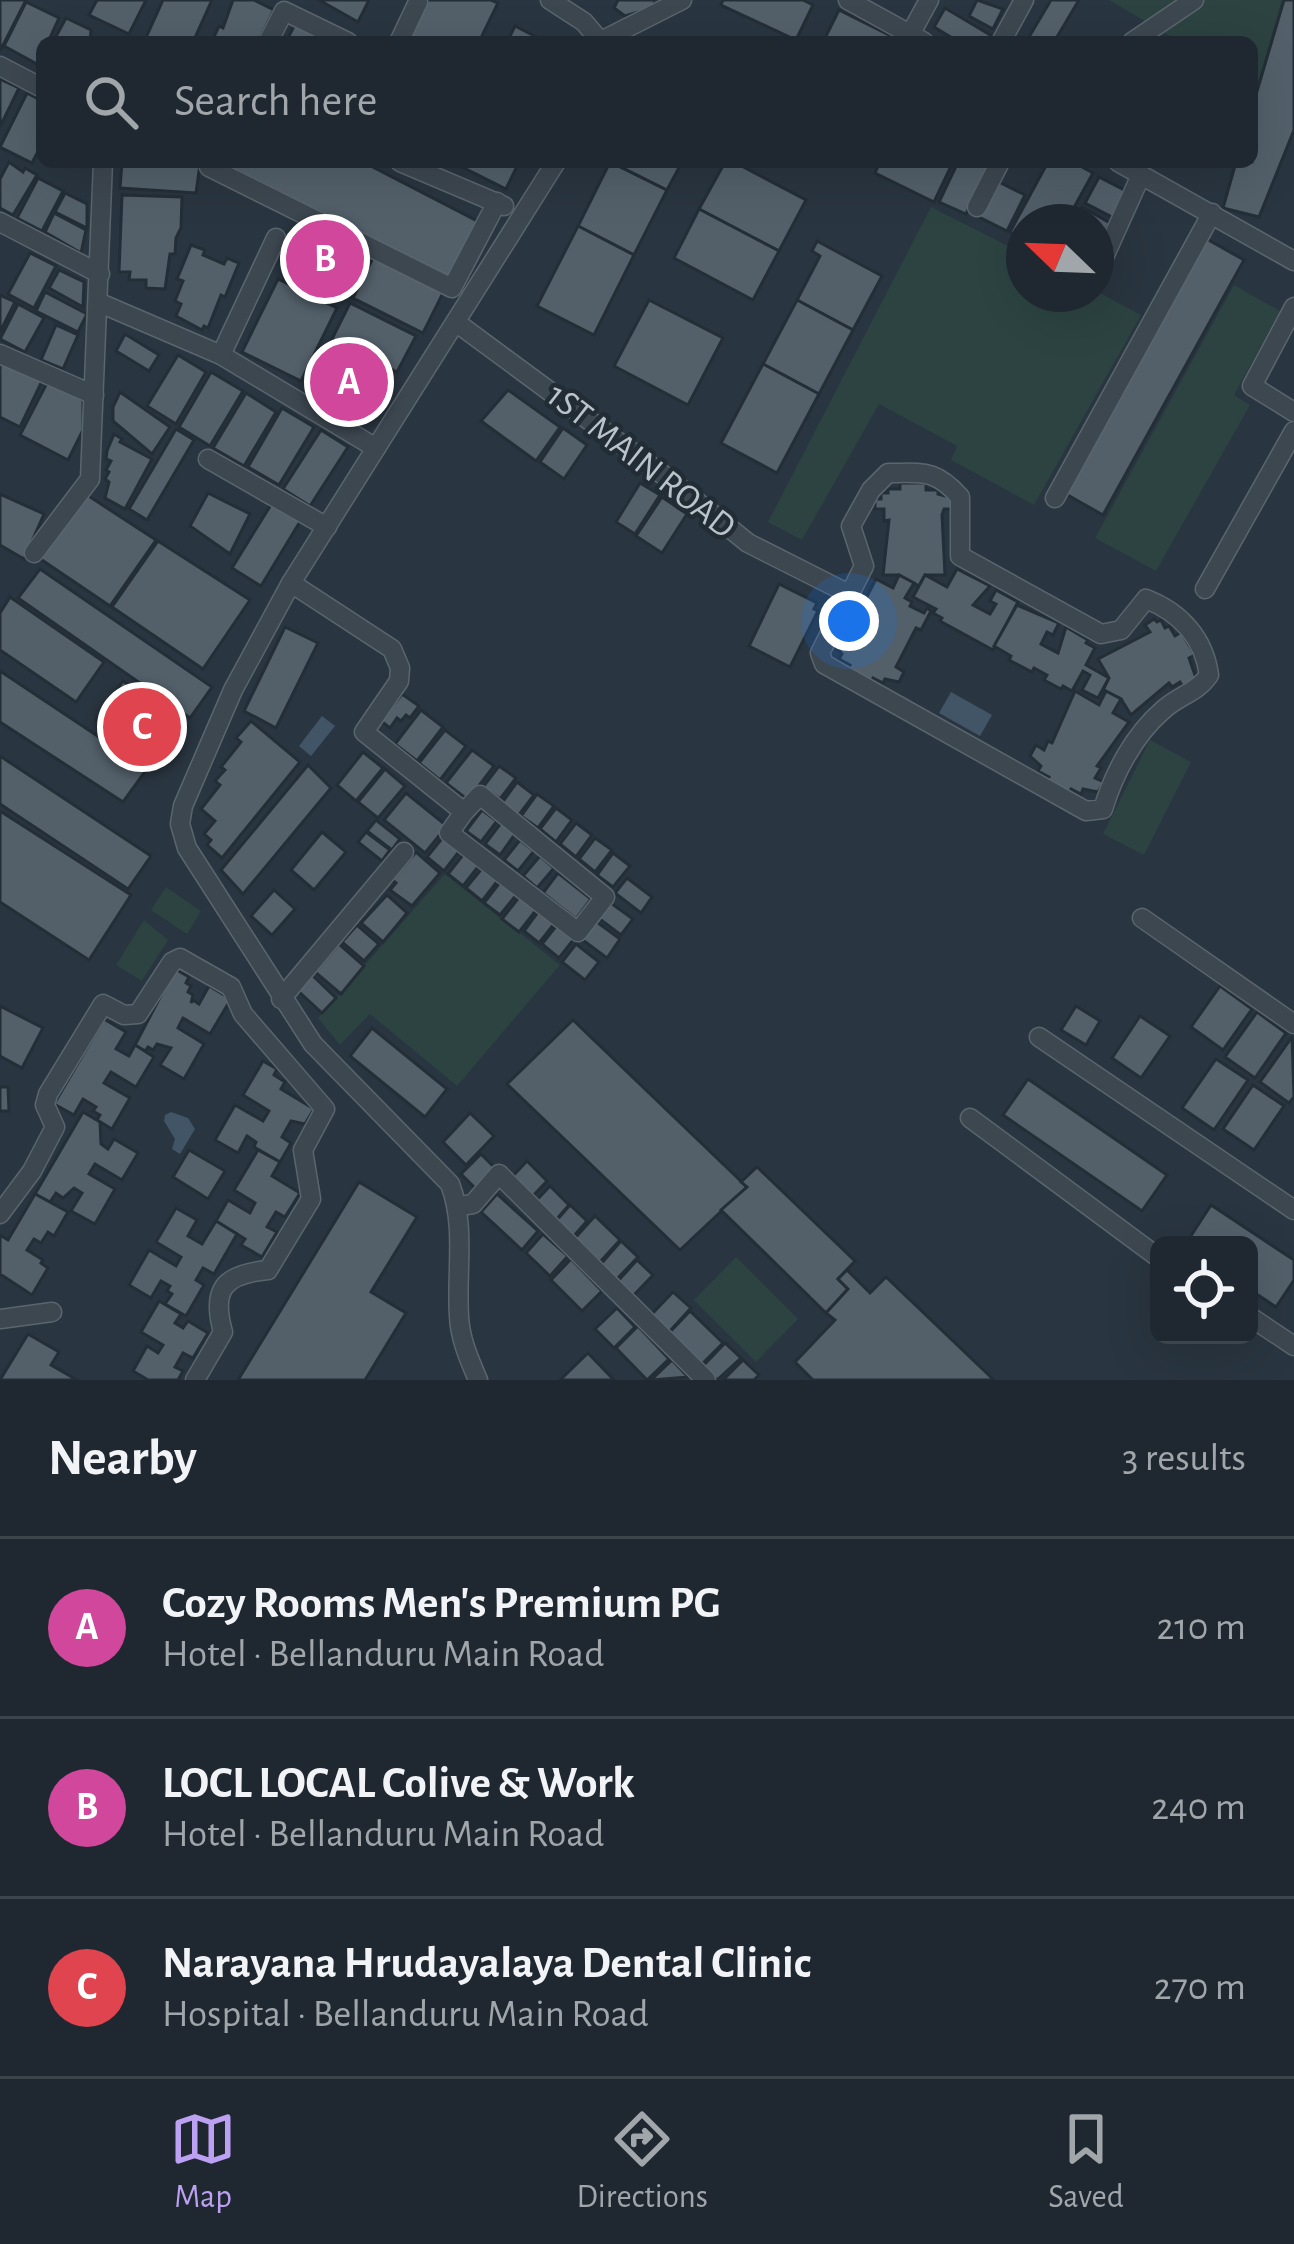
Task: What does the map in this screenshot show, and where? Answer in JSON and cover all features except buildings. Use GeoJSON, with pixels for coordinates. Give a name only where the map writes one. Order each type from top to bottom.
{"type":"FeatureCollection","features":[{"type":"Feature","properties":{"kind":"street"},"geometry":{"type":"LineString","coordinates":[[550,0],[597,36]]}},
{"type":"Feature","properties":{"kind":"street"},"geometry":{"type":"LineString","coordinates":[[613,36],[682,0]]}},
{"type":"Feature","properties":{"kind":"street"},"geometry":{"type":"LineString","coordinates":[[848,0],[914,36]]}},
{"type":"Feature","properties":{"kind":"street"},"geometry":{"type":"LineString","coordinates":[[919,36],[929,0]]}},
{"type":"Feature","properties":{"kind":"street"},"geometry":{"type":"LineString","coordinates":[[1004,36],[1024,0]]}},
{"type":"Feature","properties":{"kind":"street"},"geometry":{"type":"LineString","coordinates":[[1141,36],[1194,0]]}},
{"type":"Feature","properties":{"kind":"street"},"geometry":{"type":"LineString","coordinates":[[402,36],[418,2]]}},
{"type":"Feature","properties":{"kind":"street"},"geometry":{"type":"LineString","coordinates":[[271,36],[284,11],[336,36]]}},
{"type":"Feature","properties":{"kind":"street"},"geometry":{"type":"LineString","coordinates":[[0,66],[36,85]]}},
{"type":"Feature","properties":{"kind":"street"},"geometry":{"type":"LineString","coordinates":[[34,553],[90,479],[103,168]]}},
{"type":"Feature","properties":{"kind":"street"},"geometry":{"type":"LineString","coordinates":[[211,168],[452,288],[497,202]]}},
{"type":"Feature","properties":{"kind":"street"},"geometry":{"type":"LineString","coordinates":[[478,1380],[465,1352],[459,1320],[459,1206],[450,1184],[328,1060],[276,991],[187,848],[180,824],[190,786],[233,690],[291,583],[552,168]]}},
{"type":"Feature","properties":{"kind":"street"},"geometry":{"type":"LineString","coordinates":[[977,207],[997,168]]}},
{"type":"Feature","properties":{"kind":"street"},"geometry":{"type":"LineString","coordinates":[[1128,168],[1294,261]]}},
{"type":"Feature","properties":{"kind":"street"},"geometry":{"type":"LineString","coordinates":[[432,169],[524,216]]}},
{"type":"Feature","properties":{"kind":"street"},"geometry":{"type":"LineString","coordinates":[[1114,235],[1141,176]]}},
{"type":"Feature","properties":{"kind":"street"},"geometry":{"type":"LineString","coordinates":[[1055,498],[1212,213]]}},
{"type":"Feature","properties":{"kind":"street"},"geometry":{"type":"LineString","coordinates":[[0,222],[100,274]]}},
{"type":"Feature","properties":{"kind":"street"},"geometry":{"type":"LineString","coordinates":[[221,355],[276,238]]}},
{"type":"Feature","properties":{"kind":"street"},"geometry":{"type":"LineString","coordinates":[[100,303],[221,355],[376,448]]}},
{"type":"Feature","properties":{"kind":"street"},"geometry":{"type":"LineString","coordinates":[[1294,307],[1252,386],[1294,412]]}},
{"type":"Feature","properties":{"kind":"street","name":"1ST MAIN ROAD"},"geometry":{"type":"LineString","coordinates":[[457,322],[670,479],[748,543],[842,591]]}},
{"type":"Feature","properties":{"kind":"street"},"geometry":{"type":"LineString","coordinates":[[0,354],[94,395]]}},
{"type":"Feature","properties":{"kind":"street"},"geometry":{"type":"LineString","coordinates":[[1205,589],[1294,431]]}},
{"type":"Feature","properties":{"kind":"street"},"geometry":{"type":"LineString","coordinates":[[208,459],[327,527]]}},
{"type":"Feature","properties":{"kind":"street"},"geometry":{"type":"LineString","coordinates":[[889,473],[928,473],[945,480],[960,497],[960,556],[1101,634],[1121,630],[1146,599],[1164,605],[1183,619],[1207,659],[1209,675],[1200,689],[1162,710],[1139,735],[1113,778],[1103,809],[1086,812],[824,664],[820,653],[842,591],[864,566],[851,526],[871,490],[889,473]]}},
{"type":"Feature","properties":{"kind":"street"},"geometry":{"type":"LineString","coordinates":[[291,583],[392,649],[400,668],[399,681],[364,732],[464,812]]}},
{"type":"Feature","properties":{"kind":"street"},"geometry":{"type":"LineString","coordinates":[[480,795],[605,897],[578,932],[449,833],[464,812],[480,795]]}},
{"type":"Feature","properties":{"kind":"street"},"geometry":{"type":"LineString","coordinates":[[243,1014],[276,991],[404,852]]}},
{"type":"Feature","properties":{"kind":"street"},"geometry":{"type":"LineString","coordinates":[[1142,918],[1294,1024]]}},
{"type":"Feature","properties":{"kind":"street"},"geometry":{"type":"LineString","coordinates":[[0,1214],[32,1171],[55,1127],[44,1105],[48,1094],[104,1004],[124,1015],[138,1013],[172,962],[180,958],[231,987],[243,1014],[325,1109],[303,1150],[311,1199],[268,1270],[246,1271],[221,1290],[216,1303],[223,1332],[195,1380]]}},
{"type":"Feature","properties":{"kind":"street"},"geometry":{"type":"LineString","coordinates":[[1039,1037],[1294,1210]]}},
{"type":"Feature","properties":{"kind":"street"},"geometry":{"type":"LineString","coordinates":[[970,1118],[1150,1251]]}},
{"type":"Feature","properties":{"kind":"street"},"geometry":{"type":"LineString","coordinates":[[459,1206],[473,1204],[499,1174],[706,1380]]}},
{"type":"Feature","properties":{"kind":"street"},"geometry":{"type":"LineString","coordinates":[[0,1319],[52,1312]]}},
{"type":"Feature","properties":{"kind":"street"},"geometry":{"type":"LineString","coordinates":[[1258,1322],[1294,1346]]}},
{"type":"Feature","properties":{"kind":"green space"},"geometry":{"type":"Polygon","coordinates":[[[1109,0],[1282,0],[1258,83],[1258,36],[1170,36],[1109,0]]]}},
{"type":"Feature","properties":{"kind":"green space"},"geometry":{"type":"Polygon","coordinates":[[[931,207],[1006,245],[1006,312],[1114,312],[1114,301],[1141,315],[1034,505],[951,460],[957,446],[879,404],[802,540],[768,522],[931,207]]]}},
{"type":"Feature","properties":{"kind":"green space"},"geometry":{"type":"Polygon","coordinates":[[[1234,285],[1280,311],[1234,395],[1250,405],[1156,571],[1095,538],[1234,285]]]}},
{"type":"Feature","properties":{"kind":"green space"},"geometry":{"type":"Polygon","coordinates":[[[1150,740],[1191,762],[1144,855],[1103,834],[1150,740]]]}},
{"type":"Feature","properties":{"kind":"green space"},"geometry":{"type":"Polygon","coordinates":[[[445,874],[560,965],[457,1086],[370,1014],[340,1045],[318,1018],[445,874]]]}},
{"type":"Feature","properties":{"kind":"green space"},"geometry":{"type":"Polygon","coordinates":[[[166,887],[201,911],[187,934],[151,910],[166,887]]]}},
{"type":"Feature","properties":{"kind":"green space"},"geometry":{"type":"Polygon","coordinates":[[[144,920],[168,940],[142,981],[116,965],[144,920]]]}},
{"type":"Feature","properties":{"kind":"green space"},"geometry":{"type":"Polygon","coordinates":[[[736,1257],[798,1319],[756,1362],[694,1300],[736,1257]]]}},
{"type":"Feature","properties":{"kind":"water"},"geometry":{"type":"Polygon","coordinates":[[[951,692],[992,715],[980,736],[939,713],[951,692]]]}},
{"type":"Feature","properties":{"kind":"water"},"geometry":{"type":"Polygon","coordinates":[[[322,716],[335,726],[311,756],[299,746],[322,716]]]}},
{"type":"Feature","properties":{"kind":"water"},"geometry":{"type":"Polygon","coordinates":[[[171,1112],[188,1118],[195,1129],[180,1154],[172,1149],[175,1139],[164,1121],[171,1112]]]}},
{"type":"Feature","properties":{"kind":"place","name":"LOCL LOCAL Colive & Work"},"geometry":{"type":"Point","coordinates":[325,259]}},
{"type":"Feature","properties":{"kind":"place","name":"Cozy Rooms Men's Premium PG"},"geometry":{"type":"Point","coordinates":[349,382]}},
{"type":"Feature","properties":{"kind":"place","name":"Narayana Hrudayalaya Dental Clinic"},"geometry":{"type":"Point","coordinates":[142,727]}}]}
